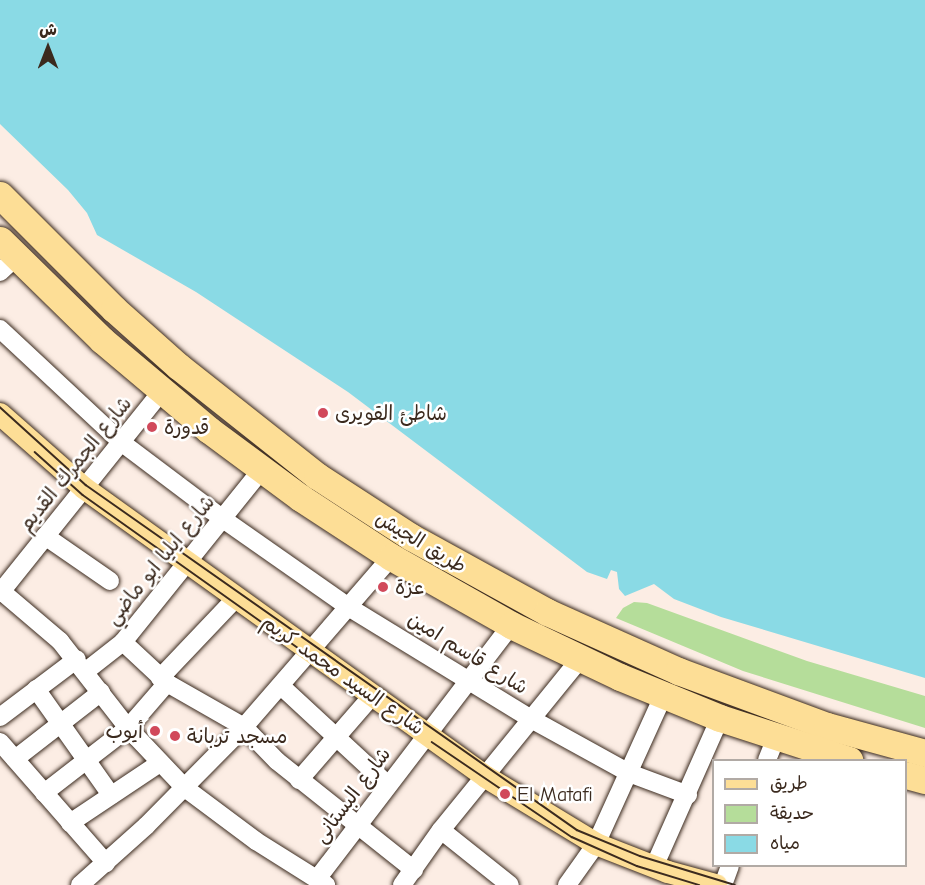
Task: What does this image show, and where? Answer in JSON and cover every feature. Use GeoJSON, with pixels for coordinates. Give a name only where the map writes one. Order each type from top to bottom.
{"type":"FeatureCollection","features":[{"type":"Feature","properties":{"kind":"highway","name":"طريق الجيش"},"geometry":{"type":"LineString","coordinates":[[0,195],[153,344],[317,476],[367,510],[501,588],[641,656],[789,713],[925,753]]}},
{"type":"Feature","properties":{"kind":"highway","name":"طريق الجيش"},"geometry":{"type":"LineString","coordinates":[[6,257],[162,391],[262,470],[391,557],[511,625],[663,696],[720,718],[772,749],[842,759]]}},
{"type":"Feature","properties":{"kind":"highway"},"geometry":{"type":"LineString","coordinates":[[301,498],[317,476]]}},
{"type":"Feature","properties":{"kind":"highway"},"geometry":{"type":"LineString","coordinates":[[352,532],[367,510]]}},
{"type":"Feature","properties":{"kind":"highway"},"geometry":{"type":"LineString","coordinates":[[907,775],[925,780]]}},
{"type":"Feature","properties":{"kind":"main road","name":"شارع السيد محمد كريم"},"geometry":{"type":"LineString","coordinates":[[0,414],[84,488],[486,777],[596,844],[660,875],[716,885]]}},
{"type":"Feature","properties":{"kind":"street","name":"شارع قاسم امين"},"geometry":{"type":"LineString","coordinates":[[0,329],[121,442],[223,519],[350,608],[533,720],[629,773],[688,795]]}},
{"type":"Feature","properties":{"kind":"street","name":"شارع الجمرك القديم"},"geometry":{"type":"LineString","coordinates":[[1,591],[162,391]]}},
{"type":"Feature","properties":{"kind":"street","name":"شارع ايليا ابو ماضي"},"geometry":{"type":"LineString","coordinates":[[0,717],[36,689],[123,642],[262,470]]}},
{"type":"Feature","properties":{"kind":"street"},"geometry":{"type":"LineString","coordinates":[[45,536],[110,581]]}},
{"type":"Feature","properties":{"kind":"street"},"geometry":{"type":"LineString","coordinates":[[80,885],[185,788],[244,727],[312,652],[391,557]]}},
{"type":"Feature","properties":{"kind":"street"},"geometry":{"type":"LineString","coordinates":[[1,591],[81,665],[128,728],[185,788],[256,841],[322,882]]}},
{"type":"Feature","properties":{"kind":"street"},"geometry":{"type":"LineString","coordinates":[[44,793],[128,728],[164,680],[236,598]]}},
{"type":"Feature","properties":{"kind":"street","name":"شارع البستانى"},"geometry":{"type":"LineString","coordinates":[[322,882],[388,785],[511,625]]}},
{"type":"Feature","properties":{"kind":"street"},"geometry":{"type":"LineString","coordinates":[[123,642],[164,680],[244,727],[299,780],[414,870]]}},
{"type":"Feature","properties":{"kind":"street"},"geometry":{"type":"LineString","coordinates":[[402,885],[441,830],[533,720],[580,659]]}},
{"type":"Feature","properties":{"kind":"street"},"geometry":{"type":"LineString","coordinates":[[281,687],[388,785]]}},
{"type":"Feature","properties":{"kind":"street"},"geometry":{"type":"LineString","coordinates":[[36,689],[111,795]]}},
{"type":"Feature","properties":{"kind":"street"},"geometry":{"type":"LineString","coordinates":[[15,759],[101,692]]}},
{"type":"Feature","properties":{"kind":"street"},"geometry":{"type":"LineString","coordinates":[[299,780],[373,694]]}},
{"type":"Feature","properties":{"kind":"street"},"geometry":{"type":"LineString","coordinates":[[567,885],[596,844],[663,696]]}},
{"type":"Feature","properties":{"kind":"street"},"geometry":{"type":"LineString","coordinates":[[660,875],[688,795],[720,718]]}},
{"type":"Feature","properties":{"kind":"street"},"geometry":{"type":"LineString","coordinates":[[0,742],[106,863]]}},
{"type":"Feature","properties":{"kind":"street"},"geometry":{"type":"LineString","coordinates":[[70,823],[160,763]]}},
{"type":"Feature","properties":{"kind":"street"},"geometry":{"type":"LineString","coordinates":[[441,830],[510,885]]}},
{"type":"Feature","properties":{"kind":"street"},"geometry":{"type":"LineString","coordinates":[[723,885],[730,867]]}},
{"type":"Feature","properties":{"kind":"green space"},"geometry":{"type":"Polygon","coordinates":[[[634,602],[647,603],[807,661],[925,696],[925,728],[743,671],[616,618],[623,608],[634,602]]]}},
{"type":"Feature","properties":{"kind":"water"},"geometry":{"type":"Polygon","coordinates":[[[0,0],[925,0],[925,678],[721,617],[674,599],[654,584],[625,596],[619,589],[617,572],[611,570],[607,579],[587,572],[348,392],[196,292],[97,235],[87,213],[68,190],[0,124],[0,0]]]}},
{"type":"Feature","properties":{"kind":"tram line"},"geometry":{"type":"LineString","coordinates":[[0,407],[86,485],[577,830],[640,856],[735,885]]}},
{"type":"Feature","properties":{"kind":"tram line"},"geometry":{"type":"LineString","coordinates":[[35,452],[83,495],[324,666]]}},
{"type":"Feature","properties":{"kind":"tram line"},"geometry":{"type":"LineString","coordinates":[[432,742],[572,837],[637,866],[699,885]]}},
{"type":"Feature","properties":{"kind":"place","name":"شاطئ القويرى"},"geometry":{"type":"Point","coordinates":[323,413]}},
{"type":"Feature","properties":{"kind":"place","name":"قدورة"},"geometry":{"type":"Point","coordinates":[152,427]}},
{"type":"Feature","properties":{"kind":"place","name":"عزة"},"geometry":{"type":"Point","coordinates":[383,587]}},
{"type":"Feature","properties":{"kind":"place","name":"أيوب"},"geometry":{"type":"Point","coordinates":[155,731]}},
{"type":"Feature","properties":{"kind":"place","name":"مسجد تربانة"},"geometry":{"type":"Point","coordinates":[175,736]}},
{"type":"Feature","properties":{"kind":"place","name":"El Matafi"},"geometry":{"type":"Point","coordinates":[505,794]}}]}
